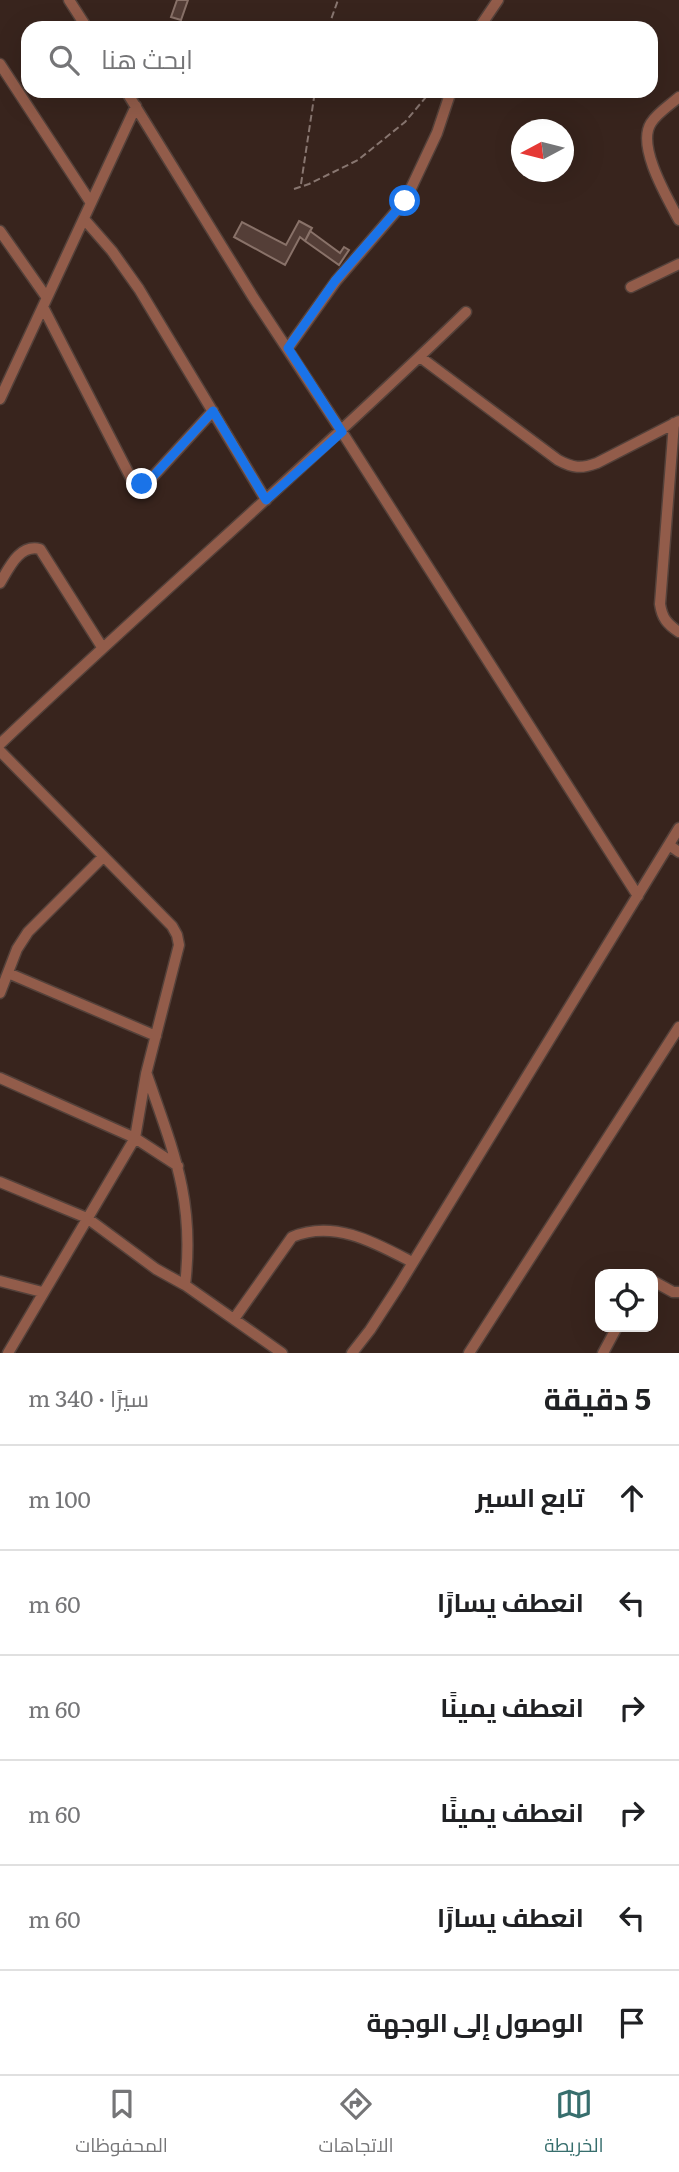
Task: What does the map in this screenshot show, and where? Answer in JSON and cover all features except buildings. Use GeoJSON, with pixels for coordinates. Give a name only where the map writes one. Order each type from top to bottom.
{"type":"FeatureCollection","features":[{"type":"Feature","properties":{"kind":"street"},"geometry":{"type":"LineString","coordinates":[[69,0],[82,21]]}},
{"type":"Feature","properties":{"kind":"street"},"geometry":{"type":"LineString","coordinates":[[484,21],[498,0]]}},
{"type":"Feature","properties":{"kind":"street"},"geometry":{"type":"LineString","coordinates":[[0,64],[21,96]]}},
{"type":"Feature","properties":{"kind":"street"},"geometry":{"type":"LineString","coordinates":[[679,97],[650,124],[647,138],[648,152],[679,220]]}},
{"type":"Feature","properties":{"kind":"street"},"geometry":{"type":"LineString","coordinates":[[22,98],[91,203]]}},
{"type":"Feature","properties":{"kind":"street"},"geometry":{"type":"LineString","coordinates":[[131,98],[190,198],[638,896]]}},
{"type":"Feature","properties":{"kind":"street"},"geometry":{"type":"LineString","coordinates":[[288,348],[335,281],[405,201],[437,133],[449,98]]}},
{"type":"Feature","properties":{"kind":"street"},"geometry":{"type":"LineString","coordinates":[[0,399],[136,106]]}},
{"type":"Feature","properties":{"kind":"street"},"geometry":{"type":"LineString","coordinates":[[84,219],[112,251],[139,289],[266,500]]}},
{"type":"Feature","properties":{"kind":"street"},"geometry":{"type":"LineString","coordinates":[[0,231],[45,303],[133,481],[147,483],[213,411]]}},
{"type":"Feature","properties":{"kind":"street"},"geometry":{"type":"LineString","coordinates":[[631,287],[679,264]]}},
{"type":"Feature","properties":{"kind":"street"},"geometry":{"type":"LineString","coordinates":[[0,744],[102,647],[342,432],[466,312]]}},
{"type":"Feature","properties":{"kind":"street"},"geometry":{"type":"LineString","coordinates":[[420,357],[572,468],[584,468],[597,463],[676,422]]}},
{"type":"Feature","properties":{"kind":"street"},"geometry":{"type":"LineString","coordinates":[[676,422],[660,604],[662,615],[668,624],[679,632]]}},
{"type":"Feature","properties":{"kind":"street"},"geometry":{"type":"LineString","coordinates":[[0,583],[16,556],[33,547],[40,549],[102,647]]}},
{"type":"Feature","properties":{"kind":"street"},"geometry":{"type":"LineString","coordinates":[[0,751],[172,926],[179,945],[146,1074],[135,1138],[10,1349],[22,1353]]}},
{"type":"Feature","properties":{"kind":"street"},"geometry":{"type":"LineString","coordinates":[[352,1353],[370,1330],[679,828]]}},
{"type":"Feature","properties":{"kind":"street"},"geometry":{"type":"LineString","coordinates":[[669,845],[679,852]]}},
{"type":"Feature","properties":{"kind":"street"},"geometry":{"type":"LineString","coordinates":[[0,993],[17,949],[28,932],[103,857]]}},
{"type":"Feature","properties":{"kind":"street"},"geometry":{"type":"LineString","coordinates":[[8,974],[156,1036]]}},
{"type":"Feature","properties":{"kind":"street"},"geometry":{"type":"LineString","coordinates":[[469,1353],[679,1027]]}},
{"type":"Feature","properties":{"kind":"street"},"geometry":{"type":"LineString","coordinates":[[146,1074],[178,1166],[188,1221],[189,1246],[185,1285]]}},
{"type":"Feature","properties":{"kind":"street"},"geometry":{"type":"LineString","coordinates":[[0,1078],[135,1138],[178,1166]]}},
{"type":"Feature","properties":{"kind":"street"},"geometry":{"type":"LineString","coordinates":[[0,1182],[87,1218],[156,1269],[185,1285],[282,1353]]}},
{"type":"Feature","properties":{"kind":"street"},"geometry":{"type":"LineString","coordinates":[[234,1319],[292,1237],[304,1232],[328,1231],[361,1237],[412,1262]]}},
{"type":"Feature","properties":{"kind":"street"},"geometry":{"type":"LineString","coordinates":[[0,1282],[42,1292]]}},
{"type":"Feature","properties":{"kind":"street"},"geometry":{"type":"LineString","coordinates":[[658,1284],[673,1292],[679,1292]]}},
{"type":"Feature","properties":{"kind":"street"},"geometry":{"type":"LineString","coordinates":[[603,1353],[614,1332]]}},
{"type":"Feature","properties":{"kind":"path"},"geometry":{"type":"LineString","coordinates":[[330,21],[338,0]]}},
{"type":"Feature","properties":{"kind":"path"},"geometry":{"type":"LineString","coordinates":[[301,186],[314,98]]}},
{"type":"Feature","properties":{"kind":"path"},"geometry":{"type":"LineString","coordinates":[[294,189],[358,160],[405,122],[425,98]]}},
{"type":"Feature","properties":{"kind":"route"},"geometry":{"type":"LineString","coordinates":[[142,484],[147,483],[213,411],[266,500],[342,432],[288,348],[335,281],[405,201]]}}]}
